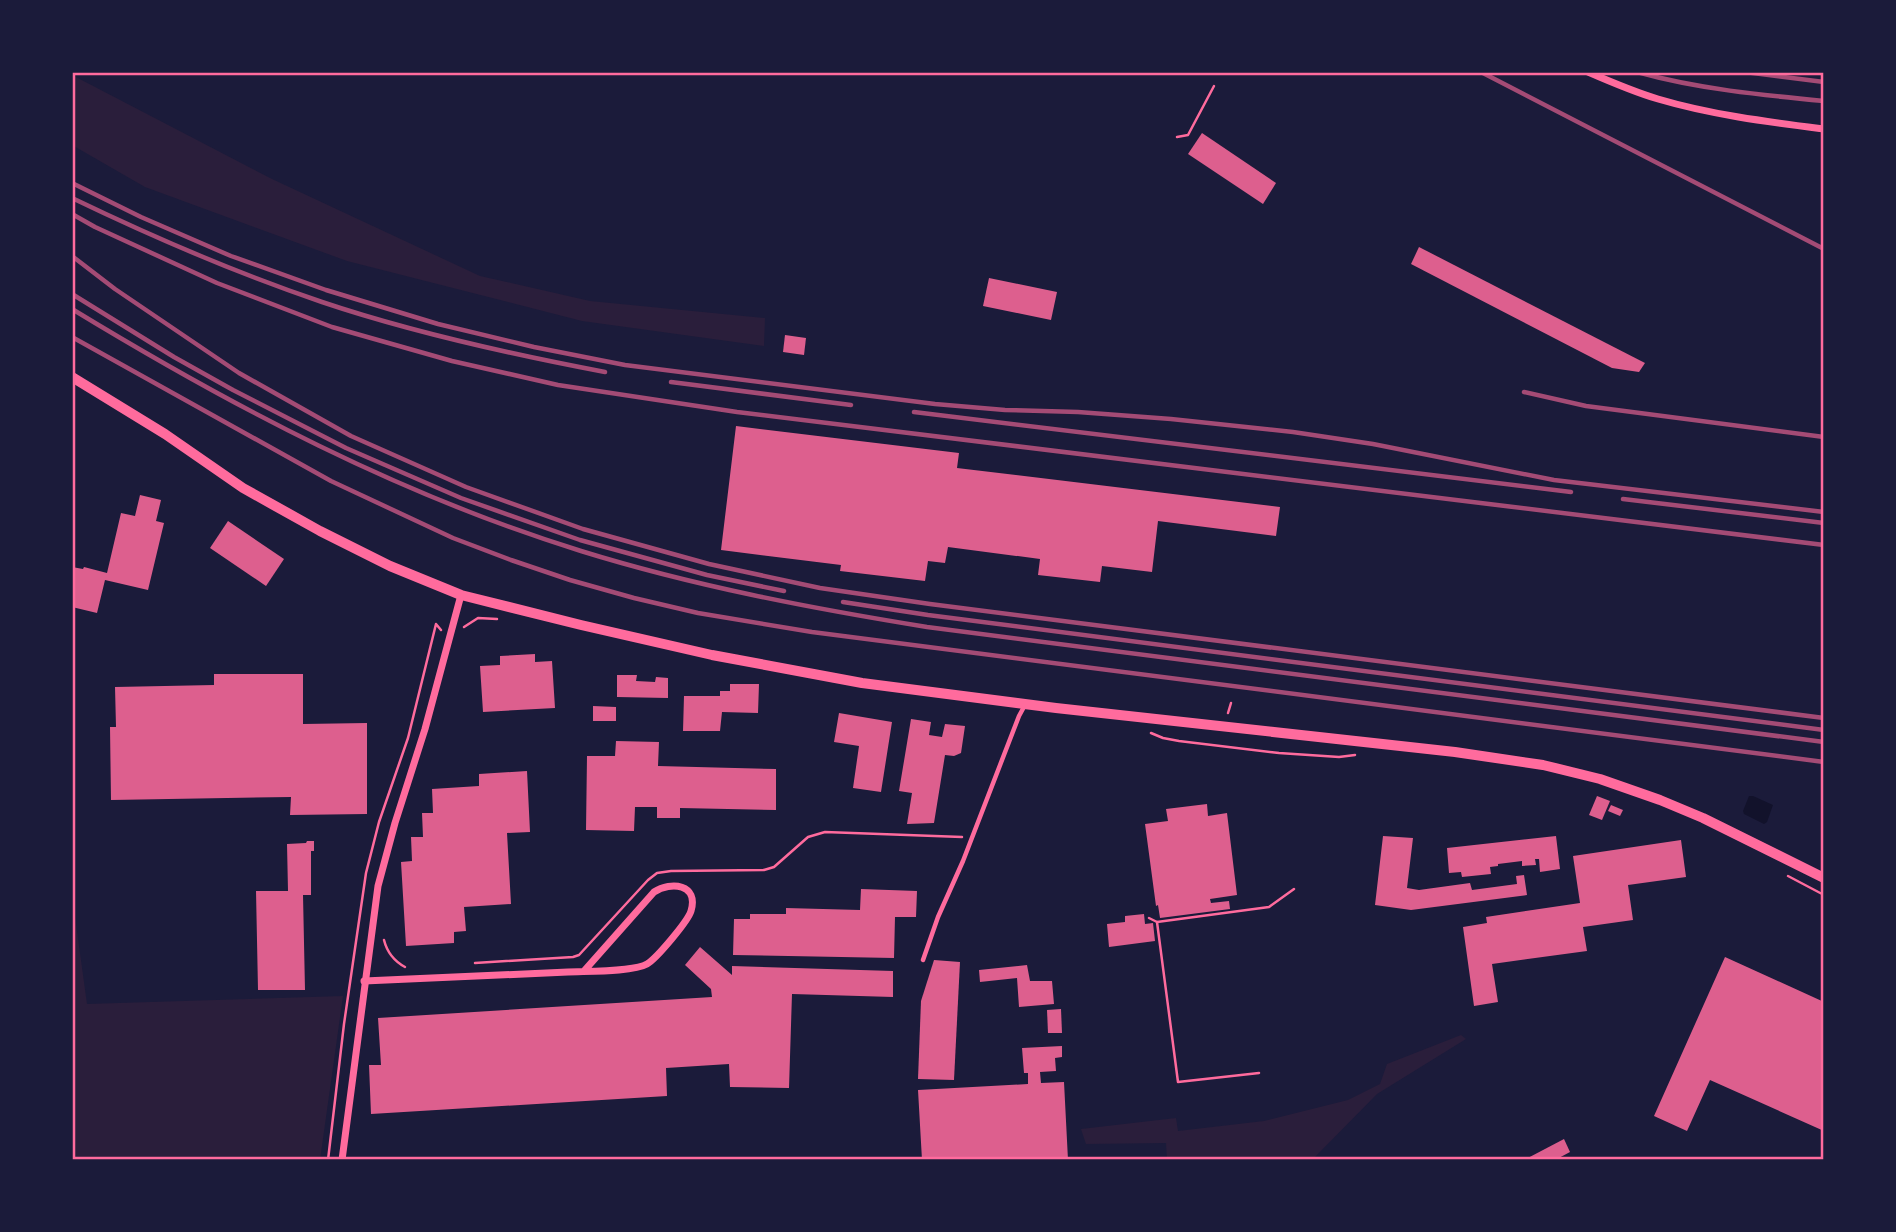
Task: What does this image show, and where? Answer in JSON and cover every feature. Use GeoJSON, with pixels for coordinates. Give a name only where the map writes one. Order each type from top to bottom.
{"type":"FeatureCollection","features":[{"type":"Feature","properties":{"kind":"street"},"geometry":{"type":"LineString","coordinates":[[1587,72],[1660,100],[1746,118],[1824,129]]}},
{"type":"Feature","properties":{"kind":"street"},"geometry":{"type":"LineString","coordinates":[[72,377],[165,434],[243,488],[390,566],[461,595],[712,656],[862,683],[1507,758],[1543,765],[1600,779],[1678,807],[1824,878]]}},
{"type":"Feature","properties":{"kind":"street"},"geometry":{"type":"LineString","coordinates":[[342,1160],[378,887],[461,595]]}},
{"type":"Feature","properties":{"kind":"street"},"geometry":{"type":"LineString","coordinates":[[364,981],[584,971],[641,967],[652,961],[686,921],[692,910],[690,893],[678,885],[666,886],[654,892],[584,971]]}},
{"type":"Feature","properties":{"kind":"lane"},"geometry":{"type":"LineString","coordinates":[[923,960],[938,917],[963,862],[1026,704]]}},
{"type":"Feature","properties":{"kind":"path"},"geometry":{"type":"LineString","coordinates":[[1177,137],[1188,135],[1214,86]]}},
{"type":"Feature","properties":{"kind":"path"},"geometry":{"type":"LineString","coordinates":[[448,638],[458,635],[478,618],[503,620]]}},
{"type":"Feature","properties":{"kind":"path"},"geometry":{"type":"LineString","coordinates":[[1149,732],[1180,741],[1279,753],[1339,757],[1358,755]]}},
{"type":"Feature","properties":{"kind":"path"},"geometry":{"type":"LineString","coordinates":[[1787,876],[1824,895]]}},
{"type":"Feature","properties":{"kind":"path"},"geometry":{"type":"LineString","coordinates":[[1149,918],[1157,922],[1269,906],[1294,889]]}},
{"type":"Feature","properties":{"kind":"path"},"geometry":{"type":"LineString","coordinates":[[1157,922],[1178,1082],[1259,1073]]}},
{"type":"Feature","properties":{"kind":"shaded area"},"geometry":{"type":"Polygon","coordinates":[[[72,75],[272,179],[480,276],[590,301],[765,318],[764,346],[582,321],[347,261],[145,187],[72,145],[72,75]]]}},
{"type":"Feature","properties":{"kind":"shaded area"},"geometry":{"type":"Polygon","coordinates":[[[1749,796],[1773,805],[1764,824],[1744,814],[1749,796]]]}},
{"type":"Feature","properties":{"kind":"shaded area"},"geometry":{"type":"Polygon","coordinates":[[[72,895],[87,1004],[343,996],[320,1160],[72,1160],[72,895]]]}},
{"type":"Feature","properties":{"kind":"shaded area"},"geometry":{"type":"Polygon","coordinates":[[[1461,1035],[1466,1039],[1377,1094],[1312,1160],[1167,1160],[1166,1143],[1086,1144],[1081,1129],[1176,1118],[1178,1131],[1264,1121],[1348,1100],[1380,1084],[1387,1064],[1461,1035]]]}},
{"type":"Feature","properties":{"kind":"building"},"geometry":{"type":"Polygon","coordinates":[[[1202,133],[1276,183],[1263,204],[1188,154],[1202,133]]]}},
{"type":"Feature","properties":{"kind":"building"},"geometry":{"type":"Polygon","coordinates":[[[1419,247],[1645,363],[1639,372],[1612,368],[1411,264],[1419,247]]]}},
{"type":"Feature","properties":{"kind":"building"},"geometry":{"type":"Polygon","coordinates":[[[989,278],[1057,292],[1051,320],[983,306],[989,278]]]}},
{"type":"Feature","properties":{"kind":"building"},"geometry":{"type":"Polygon","coordinates":[[[785,335],[806,338],[804,355],[783,352],[785,335]]]}},
{"type":"Feature","properties":{"kind":"building"},"geometry":{"type":"Polygon","coordinates":[[[736,426],[959,453],[957,468],[1280,507],[1276,536],[1158,521],[1152,572],[1102,566],[1100,582],[1038,575],[1040,559],[948,547],[945,563],[928,561],[925,581],[840,571],[841,565],[721,550],[736,426]]]}},
{"type":"Feature","properties":{"kind":"building"},"geometry":{"type":"Polygon","coordinates":[[[140,495],[161,500],[156,521],[164,523],[148,590],[105,580],[97,613],[72,607],[75,578],[72,577],[72,567],[107,573],[121,513],[135,516],[140,495]]]}},
{"type":"Feature","properties":{"kind":"building"},"geometry":{"type":"Polygon","coordinates":[[[228,521],[284,559],[266,586],[210,548],[228,521]]]}},
{"type":"Feature","properties":{"kind":"building"},"geometry":{"type":"Polygon","coordinates":[[[535,654],[535,662],[552,661],[555,708],[483,712],[480,666],[500,665],[500,656],[535,654]]]}},
{"type":"Feature","properties":{"kind":"building"},"geometry":{"type":"Polygon","coordinates":[[[214,674],[303,674],[303,724],[367,723],[367,814],[290,815],[291,797],[111,800],[110,727],[116,727],[115,687],[214,685],[214,674]]]}},
{"type":"Feature","properties":{"kind":"building"},"geometry":{"type":"Polygon","coordinates":[[[617,675],[637,675],[636,681],[655,682],[656,677],[668,678],[668,698],[617,697],[617,675]]]}},
{"type":"Feature","properties":{"kind":"building"},"geometry":{"type":"Polygon","coordinates":[[[730,684],[759,684],[758,713],[722,712],[720,731],[683,731],[684,696],[720,696],[720,691],[730,691],[730,684]]]}},
{"type":"Feature","properties":{"kind":"building"},"geometry":{"type":"Polygon","coordinates":[[[593,706],[616,707],[616,721],[593,721],[593,706]]]}},
{"type":"Feature","properties":{"kind":"building"},"geometry":{"type":"Polygon","coordinates":[[[839,713],[892,722],[881,792],[853,788],[859,746],[834,742],[839,713]]]}},
{"type":"Feature","properties":{"kind":"building"},"geometry":{"type":"Polygon","coordinates":[[[911,719],[931,722],[929,735],[942,737],[945,724],[965,726],[961,753],[954,756],[945,755],[934,823],[907,824],[912,793],[899,791],[911,719]]]}},
{"type":"Feature","properties":{"kind":"building"},"geometry":{"type":"Polygon","coordinates":[[[616,741],[659,742],[658,766],[776,769],[776,810],[680,808],[680,818],[657,818],[657,807],[635,807],[634,831],[586,830],[587,756],[615,756],[616,741]]]}},
{"type":"Feature","properties":{"kind":"building"},"geometry":{"type":"Polygon","coordinates":[[[527,771],[530,832],[507,833],[511,904],[464,907],[466,931],[454,932],[454,943],[406,946],[401,862],[412,861],[411,837],[423,837],[422,813],[433,813],[432,789],[479,786],[479,774],[527,771]]]}},
{"type":"Feature","properties":{"kind":"building"},"geometry":{"type":"Polygon","coordinates":[[[1597,796],[1610,801],[1602,820],[1589,815],[1597,796]]]}},
{"type":"Feature","properties":{"kind":"building"},"geometry":{"type":"Polygon","coordinates":[[[1207,804],[1208,816],[1227,813],[1237,895],[1210,899],[1211,903],[1229,901],[1230,909],[1160,918],[1145,824],[1168,821],[1166,809],[1207,804]]]}},
{"type":"Feature","properties":{"kind":"building"},"geometry":{"type":"Polygon","coordinates":[[[1611,805],[1623,810],[1620,816],[1608,811],[1611,805]]]}},
{"type":"Feature","properties":{"kind":"building"},"geometry":{"type":"Polygon","coordinates":[[[1383,836],[1413,838],[1407,888],[1419,890],[1470,883],[1472,890],[1517,884],[1516,876],[1524,875],[1527,895],[1411,910],[1375,905],[1383,836]]]}},
{"type":"Feature","properties":{"kind":"building"},"geometry":{"type":"Polygon","coordinates":[[[1556,836],[1560,869],[1540,872],[1539,859],[1535,859],[1536,865],[1522,866],[1522,861],[1498,864],[1490,867],[1491,874],[1462,877],[1461,872],[1449,873],[1447,848],[1556,836]]]}},
{"type":"Feature","properties":{"kind":"building"},"geometry":{"type":"Polygon","coordinates":[[[1681,840],[1686,877],[1628,885],[1633,920],[1583,927],[1587,951],[1492,964],[1498,1002],[1474,1006],[1463,927],[1487,923],[1486,917],[1580,903],[1573,856],[1681,840]]]}},
{"type":"Feature","properties":{"kind":"building"},"geometry":{"type":"Polygon","coordinates":[[[314,841],[314,851],[311,851],[311,895],[303,895],[305,990],[258,990],[256,891],[288,891],[287,844],[314,841]]]}},
{"type":"Feature","properties":{"kind":"building"},"geometry":{"type":"Polygon","coordinates":[[[861,889],[917,891],[916,917],[895,917],[894,958],[733,955],[734,919],[750,919],[750,914],[786,914],[786,908],[860,910],[861,889]]]}},
{"type":"Feature","properties":{"kind":"building"},"geometry":{"type":"Polygon","coordinates":[[[1144,914],[1145,924],[1153,923],[1155,941],[1109,947],[1107,924],[1125,922],[1125,916],[1144,914]]]}},
{"type":"Feature","properties":{"kind":"building"},"geometry":{"type":"Polygon","coordinates":[[[700,947],[732,975],[732,966],[893,971],[893,997],[792,994],[789,1088],[730,1087],[729,1064],[666,1068],[667,1096],[371,1114],[369,1065],[381,1065],[378,1018],[712,997],[711,989],[685,965],[700,947]]]}},
{"type":"Feature","properties":{"kind":"building"},"geometry":{"type":"Polygon","coordinates":[[[1725,957],[1824,1002],[1824,1131],[1710,1080],[1687,1131],[1654,1116],[1725,957]]]}},
{"type":"Feature","properties":{"kind":"building"},"geometry":{"type":"Polygon","coordinates":[[[934,960],[960,962],[954,1080],[918,1079],[921,1001],[934,960]]]}},
{"type":"Feature","properties":{"kind":"building"},"geometry":{"type":"Polygon","coordinates":[[[1027,965],[1030,981],[1052,981],[1054,1004],[1019,1007],[1017,978],[980,982],[979,970],[1027,965]]]}},
{"type":"Feature","properties":{"kind":"building"},"geometry":{"type":"Polygon","coordinates":[[[1061,1009],[1062,1033],[1048,1033],[1047,1010],[1061,1009]]]}},
{"type":"Feature","properties":{"kind":"building"},"geometry":{"type":"Polygon","coordinates":[[[1062,1046],[1062,1057],[1055,1058],[1056,1071],[1040,1072],[1041,1083],[1064,1082],[1068,1160],[922,1160],[918,1090],[1028,1084],[1028,1073],[1024,1073],[1022,1048],[1062,1046]]]}},
{"type":"Feature","properties":{"kind":"building"},"geometry":{"type":"Polygon","coordinates":[[[1564,1139],[1570,1152],[1555,1160],[1524,1160],[1564,1139]]]}},
{"type":"Feature","properties":{"kind":"railway"},"geometry":{"type":"LineString","coordinates":[[1481,72],[1824,249]]}},
{"type":"Feature","properties":{"kind":"railway"},"geometry":{"type":"LineString","coordinates":[[1637,72],[1706,87],[1824,101]]}},
{"type":"Feature","properties":{"kind":"railway"},"geometry":{"type":"LineString","coordinates":[[1745,72],[1824,82]]}},
{"type":"Feature","properties":{"kind":"railway"},"geometry":{"type":"LineString","coordinates":[[72,183],[141,217],[231,256],[326,290],[438,324],[625,365],[935,404],[1171,419],[1293,432],[1373,444],[1554,480],[1824,512]]}},
{"type":"Feature","properties":{"kind":"railway"},"geometry":{"type":"LineString","coordinates":[[72,198],[195,254],[322,302],[462,342],[605,372]]}},
{"type":"Feature","properties":{"kind":"railway"},"geometry":{"type":"LineString","coordinates":[[72,214],[217,283],[332,327],[452,361],[558,385],[737,412],[1824,545]]}},
{"type":"Feature","properties":{"kind":"railway"},"geometry":{"type":"LineString","coordinates":[[72,256],[115,289],[239,373],[351,436],[466,487],[583,529],[709,564],[820,588],[930,604],[1824,718]]}},
{"type":"Feature","properties":{"kind":"railway"},"geometry":{"type":"LineString","coordinates":[[72,294],[233,390],[346,448],[461,498],[580,540],[707,575],[784,591]]}},
{"type":"Feature","properties":{"kind":"railway"},"geometry":{"type":"LineString","coordinates":[[72,309],[256,414],[383,476],[514,529],[666,575],[796,604],[927,627],[1824,742]]}},
{"type":"Feature","properties":{"kind":"railway"},"geometry":{"type":"LineString","coordinates":[[72,337],[331,481],[453,538],[570,580],[634,598],[698,613],[812,632],[1824,762]]}},
{"type":"Feature","properties":{"kind":"railway"},"geometry":{"type":"LineString","coordinates":[[671,382],[851,405]]}},
{"type":"Feature","properties":{"kind":"railway"},"geometry":{"type":"LineString","coordinates":[[1524,392],[1586,406],[1824,437]]}},
{"type":"Feature","properties":{"kind":"railway"},"geometry":{"type":"LineString","coordinates":[[914,412],[1571,492]]}},
{"type":"Feature","properties":{"kind":"railway"},"geometry":{"type":"LineString","coordinates":[[1623,499],[1824,523]]}},
{"type":"Feature","properties":{"kind":"railway"},"geometry":{"type":"LineString","coordinates":[[843,602],[1824,730]]}}]}
